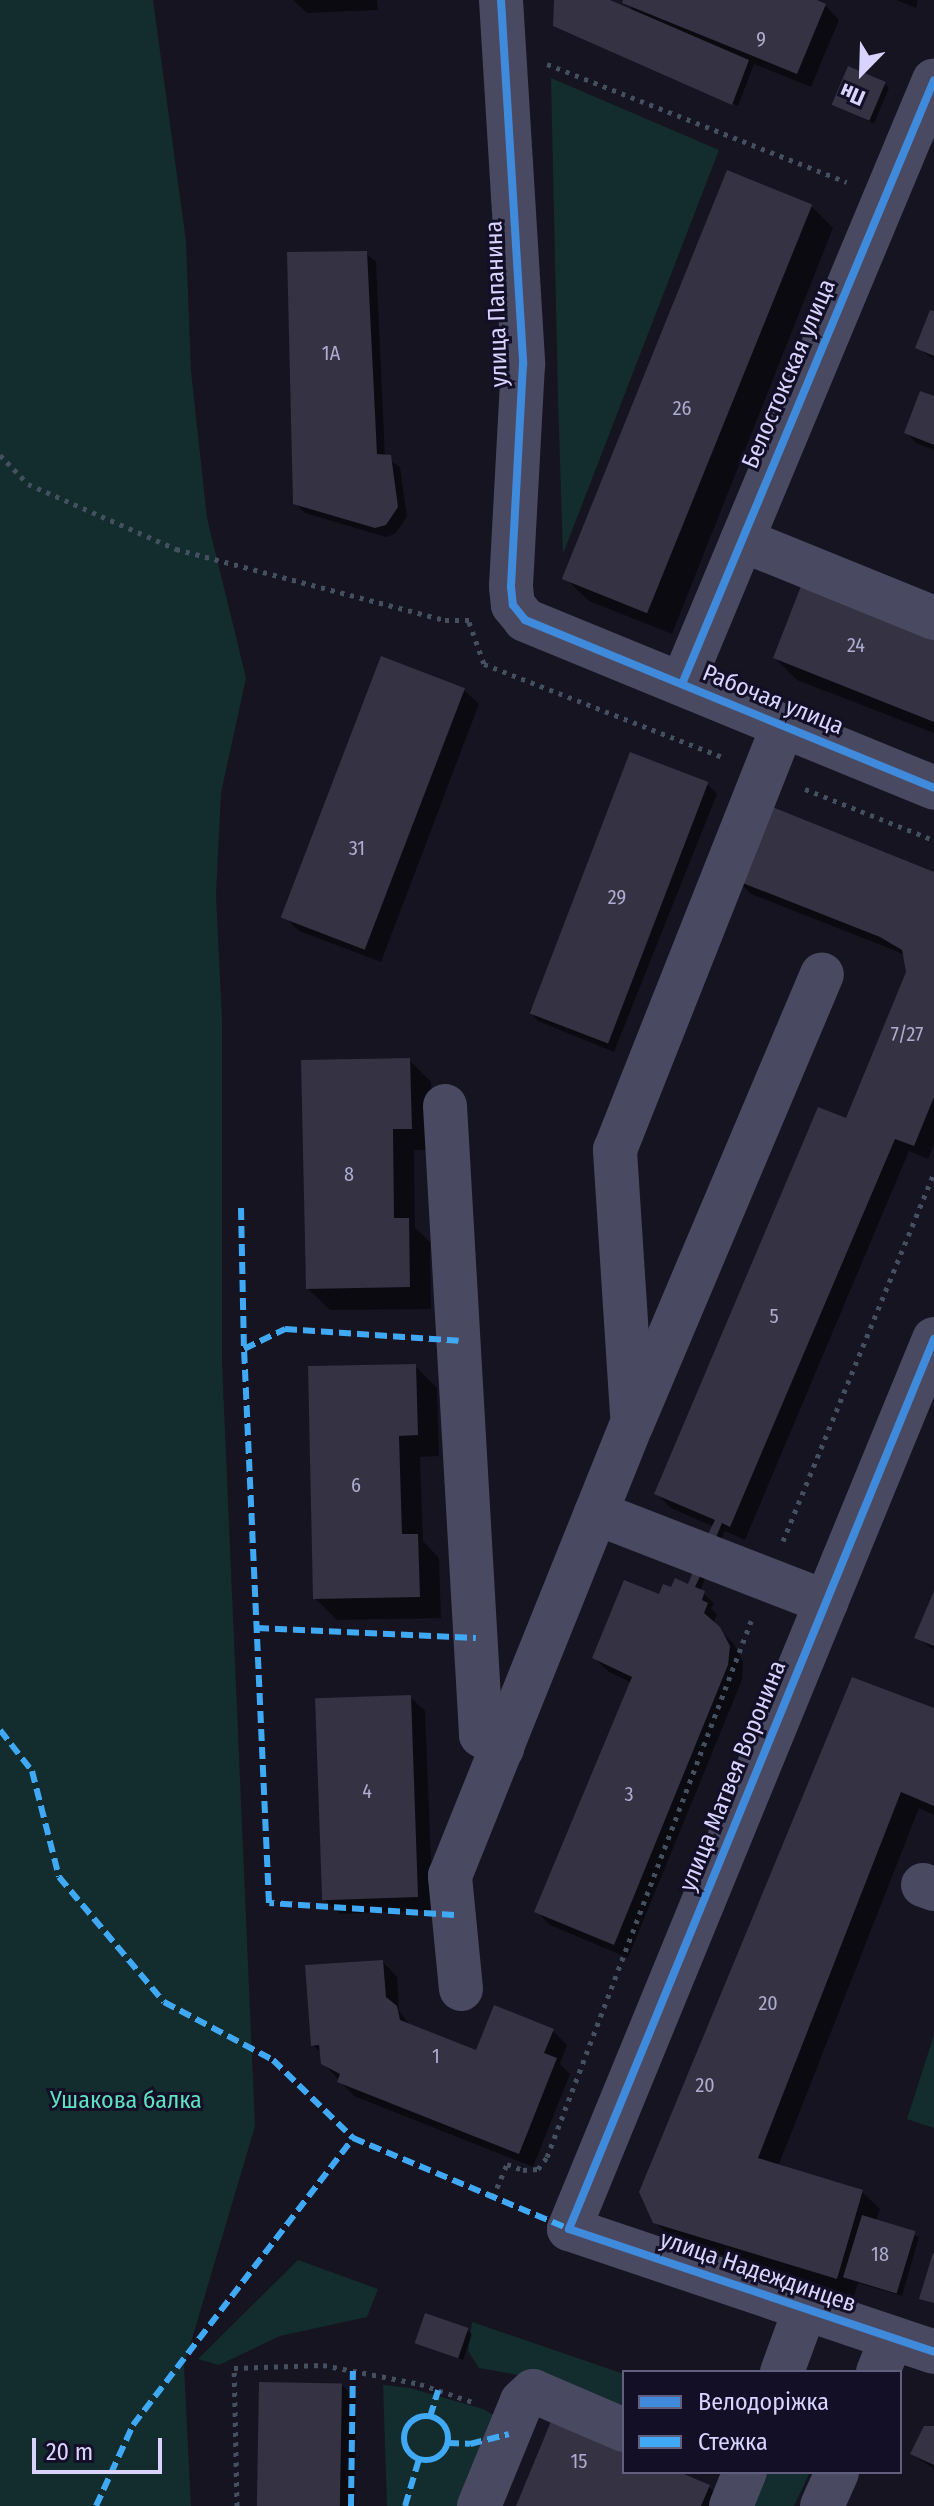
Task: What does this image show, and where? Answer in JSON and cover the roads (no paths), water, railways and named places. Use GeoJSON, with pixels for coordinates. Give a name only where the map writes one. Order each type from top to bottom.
{"type":"FeatureCollection","features":[{"type":"Feature","properties":{"kind":"street","name":"улица Папанина"},"geometry":{"type":"LineString","coordinates":[[501,0],[523,364],[511,587],[513,605]]}},
{"type":"Feature","properties":{"kind":"street","name":"Белостокская улица"},"geometry":{"type":"LineString","coordinates":[[682,684],[934,80]]}},
{"type":"Feature","properties":{"kind":"street"},"geometry":{"type":"LineString","coordinates":[[742,540],[934,618]]}},
{"type":"Feature","properties":{"kind":"street","name":"Рабочая улица"},"geometry":{"type":"LineString","coordinates":[[513,605],[525,620],[934,788]]}},
{"type":"Feature","properties":{"kind":"street"},"geometry":{"type":"LineString","coordinates":[[632,1424],[615,1150],[783,726]]}},
{"type":"Feature","properties":{"kind":"street"},"geometry":{"type":"LineString","coordinates":[[461,1989],[450,1876],[632,1424],[822,975]]}},
{"type":"Feature","properties":{"kind":"street"},"geometry":{"type":"LineString","coordinates":[[445,1106],[481,1735],[502,1748]]}},
{"type":"Feature","properties":{"kind":"street","name":"улица Матвея Воронина"},"geometry":{"type":"LineString","coordinates":[[569,2229],[934,1339]]}},
{"type":"Feature","properties":{"kind":"street"},"geometry":{"type":"LineString","coordinates":[[596,1513],[826,1602]]}},
{"type":"Feature","properties":{"kind":"street","name":"улица Надеждинцев"},"geometry":{"type":"LineString","coordinates":[[569,2229],[805,2309],[885,2355],[934,2352]]}},
{"type":"Feature","properties":{"kind":"street"},"geometry":{"type":"LineString","coordinates":[[783,2370],[805,2309]]}},
{"type":"Feature","properties":{"kind":"street"},"geometry":{"type":"LineString","coordinates":[[479,2506],[522,2401],[533,2391],[622,2429]]}},
{"type":"Feature","properties":{"kind":"street"},"geometry":{"type":"LineString","coordinates":[[822,2506],[836,2474]]}},
{"type":"Feature","properties":{"kind":"park label","name":"Ушакова балка"},"geometry":{"type":"Point","coordinates":[126,2101]}}]}
